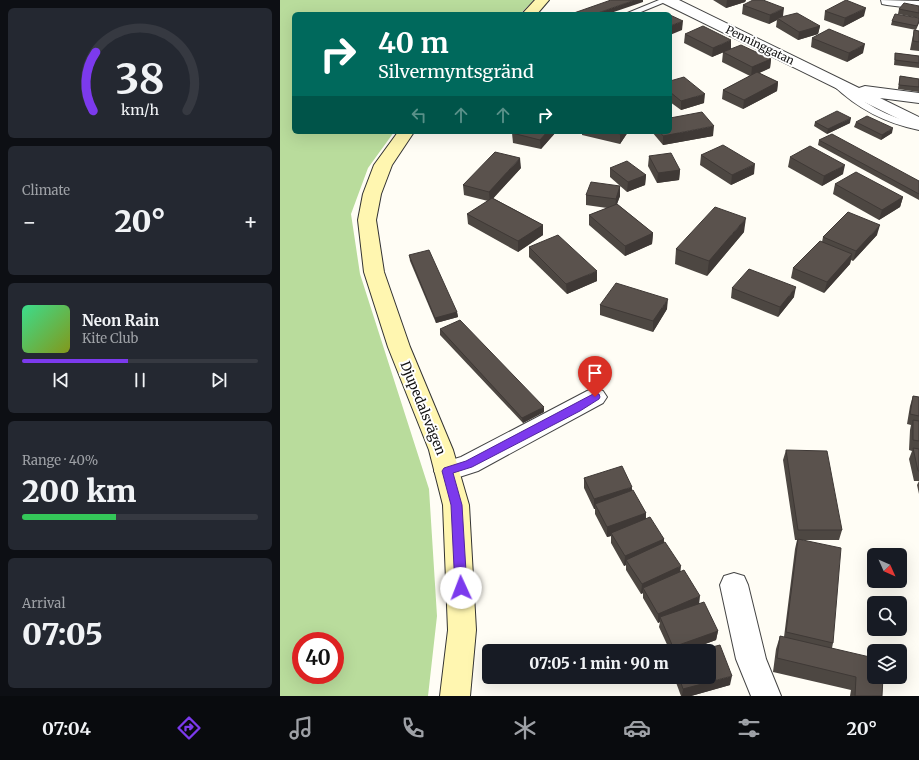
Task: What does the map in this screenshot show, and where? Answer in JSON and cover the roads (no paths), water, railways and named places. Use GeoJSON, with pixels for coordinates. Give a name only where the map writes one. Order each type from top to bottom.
{"type":"FeatureCollection","features":[{"type":"Feature","properties":{"kind":"street"},"geometry":{"type":"LineString","coordinates":[[531,12],[542,0]]}},
{"type":"Feature","properties":{"kind":"street","name":"Penninggatan"},"geometry":{"type":"LineString","coordinates":[[667,0],[919,124]]}},
{"type":"Feature","properties":{"kind":"street"},"geometry":{"type":"LineString","coordinates":[[887,1],[919,5]]}},
{"type":"Feature","properties":{"kind":"street","name":"Penninggatan"},"geometry":{"type":"LineString","coordinates":[[852,90],[919,98]]}},
{"type":"Feature","properties":{"kind":"street","name":"Djupedalsvägen"},"geometry":{"type":"LineString","coordinates":[[405,134],[383,165],[372,194],[367,220],[374,272],[399,347],[441,450],[456,505],[462,630],[455,696]]}},
{"type":"Feature","properties":{"kind":"street"},"geometry":{"type":"LineString","coordinates":[[447,471],[469,464],[595,397]]}},
{"type":"Feature","properties":{"kind":"street"},"geometry":{"type":"LineString","coordinates":[[734,585],[751,659],[766,696]]}},
{"type":"Feature","properties":{"kind":"lane"},"geometry":{"type":"LineString","coordinates":[[634,12],[667,0]]}},
{"type":"Feature","properties":{"kind":"lane"},"geometry":{"type":"LineString","coordinates":[[836,83],[851,98],[870,110],[906,125],[919,127]]}}]}
